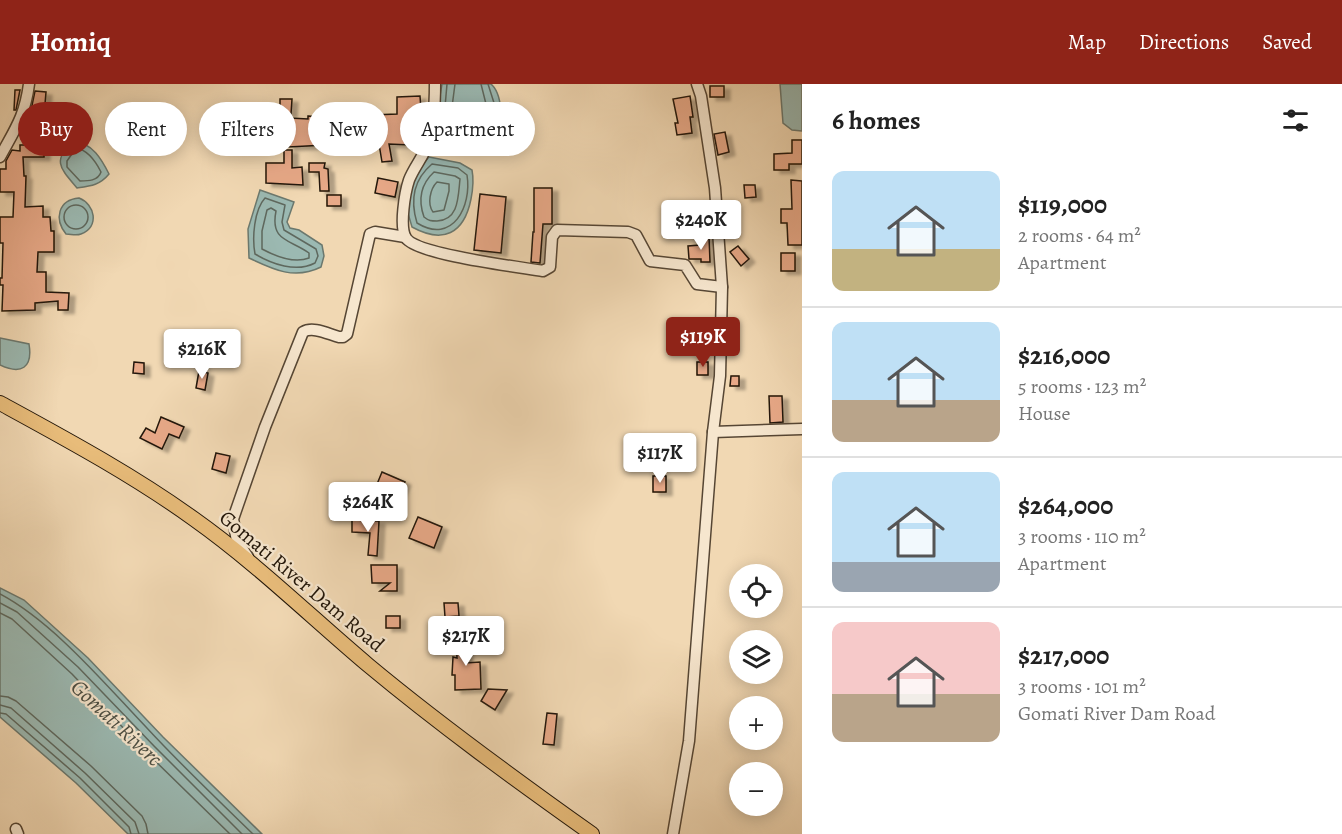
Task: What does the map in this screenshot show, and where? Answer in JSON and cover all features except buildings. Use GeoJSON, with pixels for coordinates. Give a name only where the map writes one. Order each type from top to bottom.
{"type":"FeatureCollection","features":[{"type":"Feature","properties":{"kind":"main road","name":"Gomati River Dam Road"},"geometry":{"type":"LineString","coordinates":[[0,403],[140,483],[194,519],[251,562],[419,707],[592,834]]}},
{"type":"Feature","properties":{"kind":"street"},"geometry":{"type":"LineString","coordinates":[[0,157],[27,106],[29,84]]}},
{"type":"Feature","properties":{"kind":"street"},"geometry":{"type":"LineString","coordinates":[[405,237],[403,206],[410,178],[428,143],[435,101],[435,84]]}},
{"type":"Feature","properties":{"kind":"street"},"geometry":{"type":"LineString","coordinates":[[673,834],[688,741],[713,432],[720,375],[722,287],[715,188],[701,96],[697,84]]}},
{"type":"Feature","properties":{"kind":"street"},"geometry":{"type":"LineString","coordinates":[[251,562],[237,541],[233,519],[265,427],[303,332],[312,330],[339,337],[347,334],[370,234],[375,232],[405,237],[413,245],[442,254],[543,270],[550,267],[552,237],[557,231],[628,232],[636,235],[650,261],[685,265],[697,284],[722,287]]}},
{"type":"Feature","properties":{"kind":"street"},"geometry":{"type":"LineString","coordinates":[[713,432],[802,429]]}},
{"type":"Feature","properties":{"kind":"water"},"geometry":{"type":"Polygon","coordinates":[[[442,84],[491,84],[500,102],[439,102],[442,84]]]}},
{"type":"Feature","properties":{"kind":"water"},"geometry":{"type":"Polygon","coordinates":[[[780,84],[802,84],[802,131],[792,130],[783,123],[780,84]]]}},
{"type":"Feature","properties":{"kind":"water"},"geometry":{"type":"Polygon","coordinates":[[[93,150],[109,174],[99,183],[77,188],[63,170],[61,156],[93,156],[93,150]]]}},
{"type":"Feature","properties":{"kind":"water"},"geometry":{"type":"Polygon","coordinates":[[[429,157],[460,163],[472,170],[473,188],[468,211],[457,228],[442,235],[433,235],[412,227],[407,210],[414,173],[429,157]]]}},
{"type":"Feature","properties":{"kind":"water"},"geometry":{"type":"Polygon","coordinates":[[[260,190],[294,202],[287,222],[290,228],[299,230],[322,245],[324,256],[321,267],[302,273],[285,272],[249,258],[248,229],[260,190]]]}},
{"type":"Feature","properties":{"kind":"water"},"geometry":{"type":"Polygon","coordinates":[[[79,198],[89,205],[93,221],[87,231],[81,234],[66,234],[60,222],[60,211],[66,202],[79,198]]]}},
{"type":"Feature","properties":{"kind":"water"},"geometry":{"type":"Polygon","coordinates":[[[0,338],[29,344],[29,359],[24,367],[14,369],[0,365],[0,338]]]}},
{"type":"Feature","properties":{"kind":"water","name":"Gomati Riverc"},"geometry":{"type":"Polygon","coordinates":[[[0,588],[24,600],[88,658],[163,737],[262,834],[128,834],[76,783],[0,717],[0,588]]]}}]}
